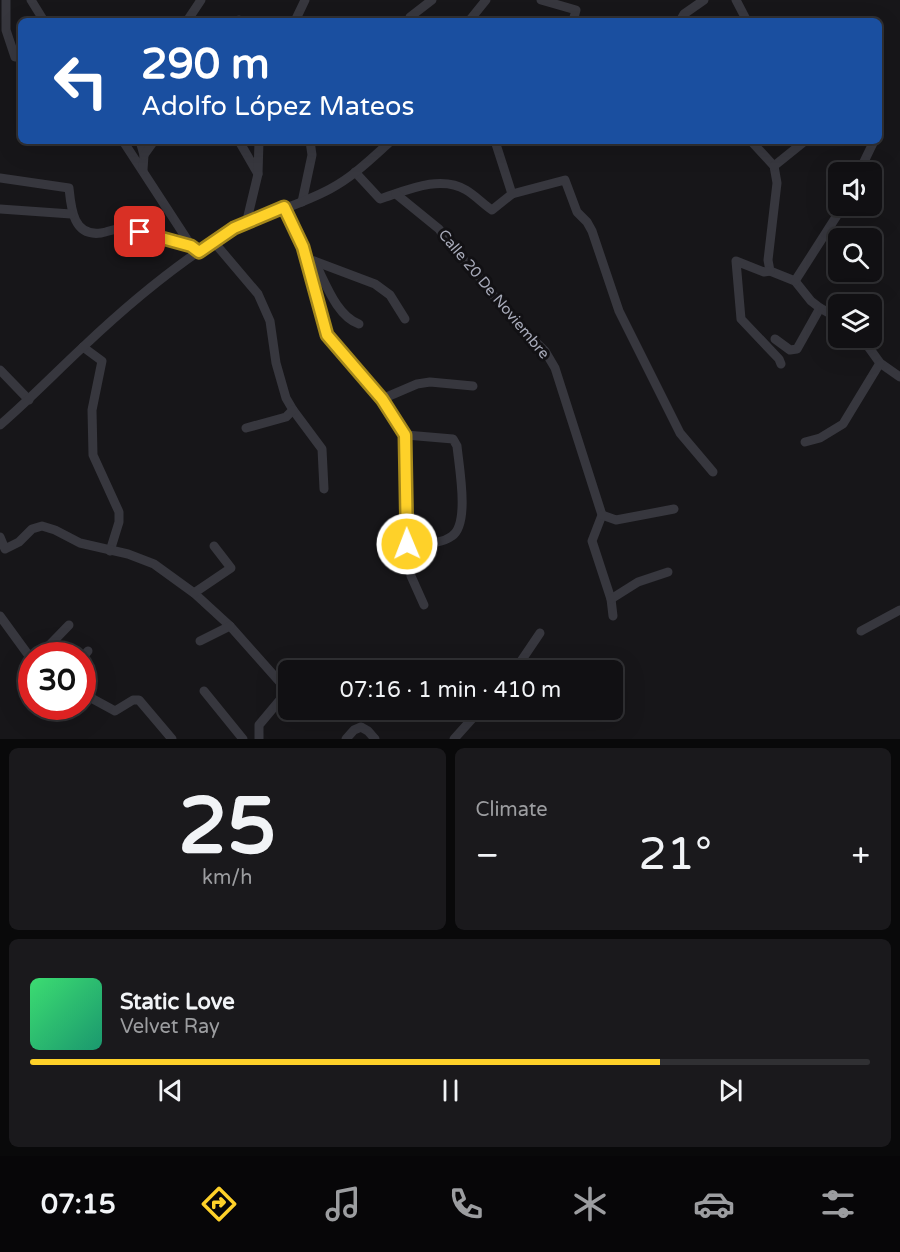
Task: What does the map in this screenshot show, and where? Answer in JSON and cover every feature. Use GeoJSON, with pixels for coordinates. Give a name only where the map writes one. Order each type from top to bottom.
{"type":"FeatureCollection","features":[{"type":"Feature","properties":{"kind":"street"},"geometry":{"type":"LineString","coordinates":[[6,0],[6,30],[15,57]]}},
{"type":"Feature","properties":{"kind":"street"},"geometry":{"type":"LineString","coordinates":[[31,0],[43,18]]}},
{"type":"Feature","properties":{"kind":"street"},"geometry":{"type":"LineString","coordinates":[[189,18],[201,0]]}},
{"type":"Feature","properties":{"kind":"street"},"geometry":{"type":"LineString","coordinates":[[296,18],[305,0]]}},
{"type":"Feature","properties":{"kind":"street"},"geometry":{"type":"LineString","coordinates":[[410,17],[432,0]]}},
{"type":"Feature","properties":{"kind":"street"},"geometry":{"type":"LineString","coordinates":[[472,18],[486,0]]}},
{"type":"Feature","properties":{"kind":"street"},"geometry":{"type":"LineString","coordinates":[[540,0],[576,10],[574,18]]}},
{"type":"Feature","properties":{"kind":"street"},"geometry":{"type":"LineString","coordinates":[[682,18],[704,0]]}},
{"type":"Feature","properties":{"kind":"street"},"geometry":{"type":"LineString","coordinates":[[736,0],[745,18]]}},
{"type":"Feature","properties":{"kind":"street"},"geometry":{"type":"LineString","coordinates":[[125,144],[195,249]]}},
{"type":"Feature","properties":{"kind":"street"},"geometry":{"type":"LineString","coordinates":[[141,144],[144,155],[142,170]]}},
{"type":"Feature","properties":{"kind":"street"},"geometry":{"type":"LineString","coordinates":[[144,155],[152,144]]}},
{"type":"Feature","properties":{"kind":"street"},"geometry":{"type":"LineString","coordinates":[[240,144],[258,174]]}},
{"type":"Feature","properties":{"kind":"street"},"geometry":{"type":"LineString","coordinates":[[246,224],[258,174],[259,144]]}},
{"type":"Feature","properties":{"kind":"street"},"geometry":{"type":"LineString","coordinates":[[302,202],[312,155],[310,144]]}},
{"type":"Feature","properties":{"kind":"street"},"geometry":{"type":"LineString","coordinates":[[0,426],[83,347],[195,249],[234,228],[332,188],[388,144]]}},
{"type":"Feature","properties":{"kind":"street"},"geometry":{"type":"LineString","coordinates":[[496,144],[512,194]]}},
{"type":"Feature","properties":{"kind":"street"},"geometry":{"type":"LineString","coordinates":[[754,144],[774,166],[777,183],[768,260],[770,271]]}},
{"type":"Feature","properties":{"kind":"street"},"geometry":{"type":"LineString","coordinates":[[774,166],[801,144]]}},
{"type":"Feature","properties":{"kind":"street"},"geometry":{"type":"LineString","coordinates":[[864,162],[873,144]]}},
{"type":"Feature","properties":{"kind":"street","name":"Calle 20 De Noviembre"},"geometry":{"type":"LineString","coordinates":[[355,172],[380,199],[425,185],[446,184],[463,188],[492,210],[512,194],[565,180],[577,212],[592,231],[619,311],[680,434],[713,472]]}},
{"type":"Feature","properties":{"kind":"street"},"geometry":{"type":"LineString","coordinates":[[0,178],[69,188],[71,214],[81,228],[89,233],[122,228],[195,249]]}},
{"type":"Feature","properties":{"kind":"street","name":"Calle 20 De Noviembre"},"geometry":{"type":"LineString","coordinates":[[396,194],[439,228],[454,251],[472,268],[512,319],[545,351],[555,368],[602,515]]}},
{"type":"Feature","properties":{"kind":"street"},"geometry":{"type":"LineString","coordinates":[[284,207],[303,247],[327,335],[382,399],[405,435],[407,544],[411,576],[424,605]]}},
{"type":"Feature","properties":{"kind":"street"},"geometry":{"type":"LineString","coordinates":[[0,209],[71,214]]}},
{"type":"Feature","properties":{"kind":"street"},"geometry":{"type":"LineString","coordinates":[[795,281],[837,216]]}},
{"type":"Feature","properties":{"kind":"street"},"geometry":{"type":"LineString","coordinates":[[213,241],[258,294],[270,321],[276,363],[286,398],[322,449],[324,489]]}},
{"type":"Feature","properties":{"kind":"street"},"geometry":{"type":"LineString","coordinates":[[303,247],[314,261],[338,306],[350,321],[359,324]]}},
{"type":"Feature","properties":{"kind":"street"},"geometry":{"type":"LineString","coordinates":[[314,261],[375,284],[390,295],[405,319]]}},
{"type":"Feature","properties":{"kind":"street"},"geometry":{"type":"LineString","coordinates":[[781,364],[741,320],[736,261],[795,281],[811,301],[828,312]]}},
{"type":"Feature","properties":{"kind":"street"},"geometry":{"type":"LineString","coordinates":[[775,339],[790,350],[798,349],[820,308]]}},
{"type":"Feature","properties":{"kind":"street"},"geometry":{"type":"LineString","coordinates":[[83,347],[102,361],[92,410],[92,433],[93,456],[119,512],[119,522],[110,551]]}},
{"type":"Feature","properties":{"kind":"street"},"geometry":{"type":"LineString","coordinates":[[869,348],[880,363],[900,377]]}},
{"type":"Feature","properties":{"kind":"street"},"geometry":{"type":"LineString","coordinates":[[805,442],[820,438],[843,424],[880,363]]}},
{"type":"Feature","properties":{"kind":"street"},"geometry":{"type":"LineString","coordinates":[[0,370],[29,400]]}},
{"type":"Feature","properties":{"kind":"street"},"geometry":{"type":"LineString","coordinates":[[382,399],[417,384],[430,382],[473,386]]}},
{"type":"Feature","properties":{"kind":"street"},"geometry":{"type":"LineString","coordinates":[[246,428],[286,417],[293,410]]}},
{"type":"Feature","properties":{"kind":"street"},"geometry":{"type":"LineString","coordinates":[[405,435],[453,439],[457,446],[463,519],[458,531],[451,537],[436,543],[407,544]]}},
{"type":"Feature","properties":{"kind":"street"},"geometry":{"type":"LineString","coordinates":[[613,616],[611,599],[592,541],[602,515],[616,520],[674,509]]}},
{"type":"Feature","properties":{"kind":"street"},"geometry":{"type":"LineString","coordinates":[[0,537],[5,549],[19,542],[32,530],[42,526],[80,543],[129,554],[154,564],[194,593],[230,626],[284,685],[285,694],[259,725],[259,739]]}},
{"type":"Feature","properties":{"kind":"street"},"geometry":{"type":"LineString","coordinates":[[194,593],[231,568],[214,546]]}},
{"type":"Feature","properties":{"kind":"street"},"geometry":{"type":"LineString","coordinates":[[611,599],[638,582],[668,572]]}},
{"type":"Feature","properties":{"kind":"street"},"geometry":{"type":"LineString","coordinates":[[861,631],[900,610]]}},
{"type":"Feature","properties":{"kind":"street"},"geometry":{"type":"LineString","coordinates":[[2,618],[19,642]]}},
{"type":"Feature","properties":{"kind":"street"},"geometry":{"type":"LineString","coordinates":[[53,642],[69,625]]}},
{"type":"Feature","properties":{"kind":"street"},"geometry":{"type":"LineString","coordinates":[[200,641],[230,626]]}},
{"type":"Feature","properties":{"kind":"street"},"geometry":{"type":"LineString","coordinates":[[522,660],[540,633]]}},
{"type":"Feature","properties":{"kind":"street"},"geometry":{"type":"LineString","coordinates":[[204,691],[243,739]]}},
{"type":"Feature","properties":{"kind":"street"},"geometry":{"type":"LineString","coordinates":[[96,701],[115,711],[133,700],[139,700],[172,739]]}},
{"type":"Feature","properties":{"kind":"street"},"geometry":{"type":"LineString","coordinates":[[454,739],[471,720]]}},
{"type":"Feature","properties":{"kind":"street"},"geometry":{"type":"LineString","coordinates":[[346,739],[354,730],[361,727],[375,739]]}},
{"type":"Feature","properties":{"kind":"route"},"geometry":{"type":"LineString","coordinates":[[140,232],[191,246],[199,252],[234,228],[284,207],[303,247],[327,335],[382,399],[405,435],[407,544]]}}]}
